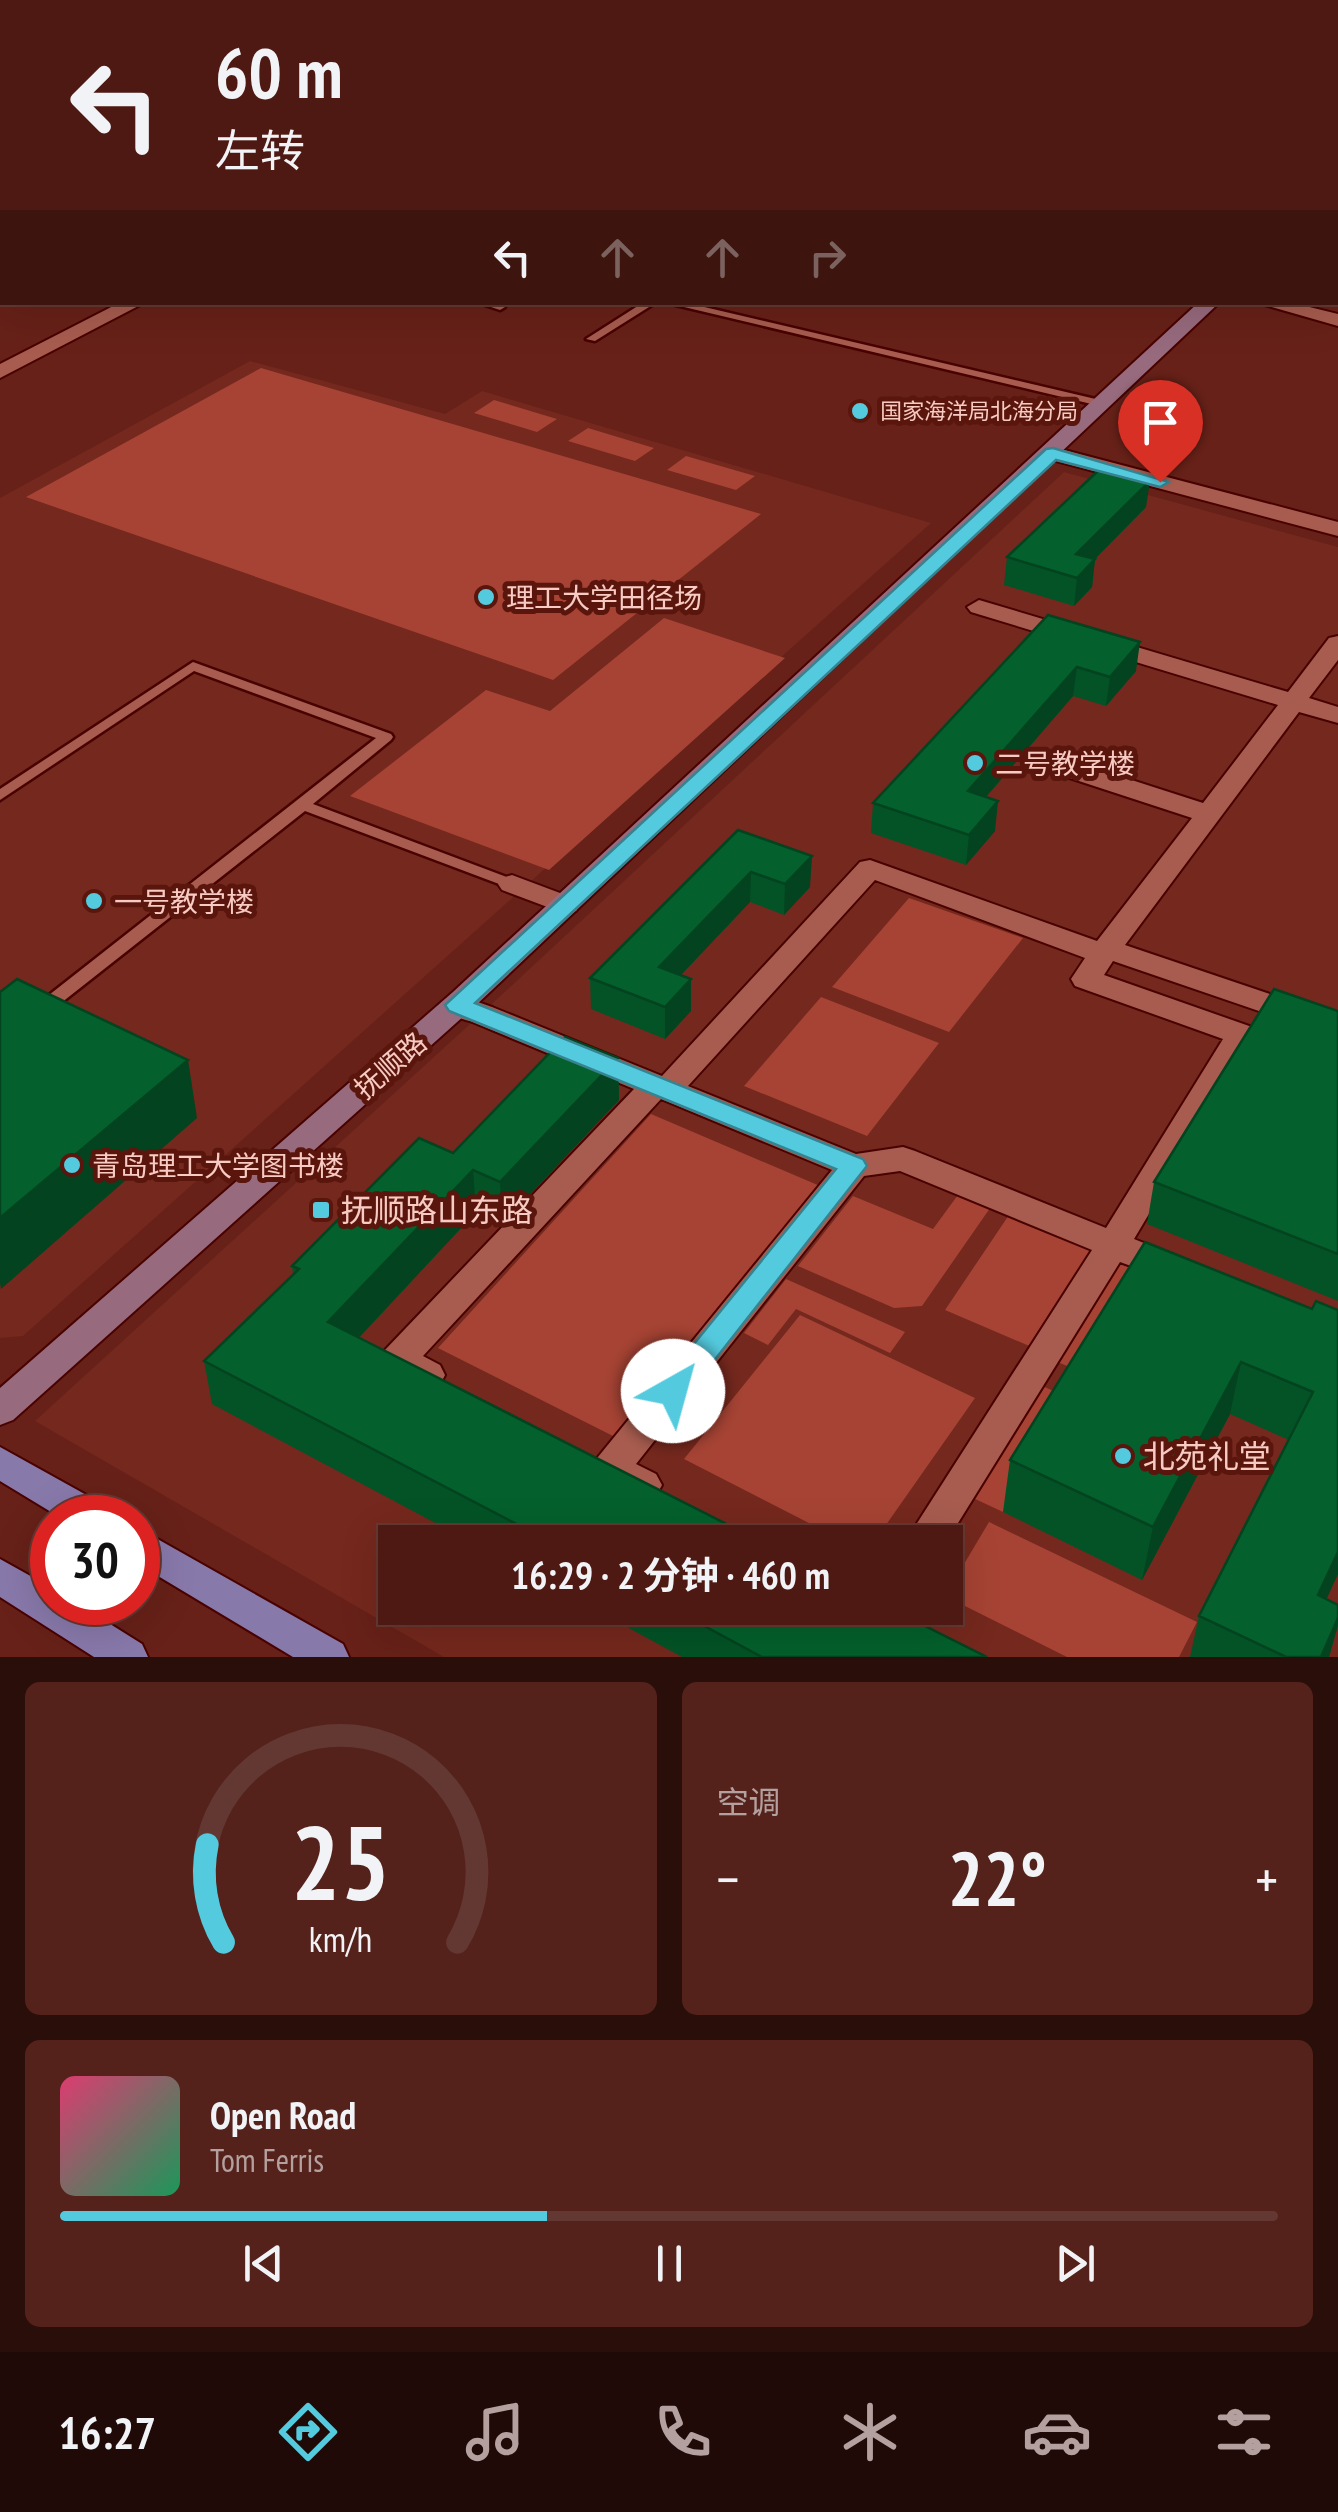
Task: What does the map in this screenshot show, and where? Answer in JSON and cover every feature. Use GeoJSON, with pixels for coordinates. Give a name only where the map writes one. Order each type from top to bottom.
{"type":"FeatureCollection","features":[{"type":"Feature","properties":{"kind":"main road","name":"抚顺路"},"geometry":{"type":"LineString","coordinates":[[0,1410],[469,1010],[566,905],[1208,305]]}},
{"type":"Feature","properties":{"kind":"main road"},"geometry":{"type":"LineString","coordinates":[[0,1462],[55,1495]]}},
{"type":"Feature","properties":{"kind":"main road"},"geometry":{"type":"LineString","coordinates":[[160,1557],[330,1657]]}},
{"type":"Feature","properties":{"kind":"main road"},"geometry":{"type":"LineString","coordinates":[[0,1576],[128,1657]]}},
{"type":"Feature","properties":{"kind":"street"},"geometry":{"type":"LineString","coordinates":[[0,372],[131,305]]}},
{"type":"Feature","properties":{"kind":"street"},"geometry":{"type":"LineString","coordinates":[[1276,305],[1338,320]]}},
{"type":"Feature","properties":{"kind":"street"},"geometry":{"type":"LineString","coordinates":[[1053,453],[1338,529]]}},
{"type":"Feature","properties":{"kind":"street"},"geometry":{"type":"LineString","coordinates":[[979,607],[1338,714]]}},
{"type":"Feature","properties":{"kind":"street"},"geometry":{"type":"LineString","coordinates":[[936,1525],[1241,1034],[1086,979],[1338,642]]}},
{"type":"Feature","properties":{"kind":"street"},"geometry":{"type":"LineString","coordinates":[[1042,760],[1208,814]]}},
{"type":"Feature","properties":{"kind":"street"},"geometry":{"type":"LineString","coordinates":[[451,1387],[398,1360],[870,868],[1338,1028]]}},
{"type":"Feature","properties":{"kind":"street"},"geometry":{"type":"LineString","coordinates":[[512,884],[566,905]]}},
{"type":"Feature","properties":{"kind":"street"},"geometry":{"type":"LineString","coordinates":[[469,1010],[854,1166],[903,1159],[1200,1278]]}},
{"type":"Feature","properties":{"kind":"street"},"geometry":{"type":"LineString","coordinates":[[611,1468],[854,1166]]}},
{"type":"Feature","properties":{"kind":"street"},"geometry":{"type":"LineString","coordinates":[[576,1450],[682,1506]]}},
{"type":"Feature","properties":{"kind":"lane"},"geometry":{"type":"LineString","coordinates":[[490,305],[500,308]]}},
{"type":"Feature","properties":{"kind":"lane"},"geometry":{"type":"LineString","coordinates":[[592,339],[647,305]]}},
{"type":"Feature","properties":{"kind":"lane"},"geometry":{"type":"LineString","coordinates":[[681,305],[1104,404]]}},
{"type":"Feature","properties":{"kind":"lane"},"geometry":{"type":"LineString","coordinates":[[0,796],[193,666],[386,737],[30,1018]]}},
{"type":"Feature","properties":{"kind":"lane"},"geometry":{"type":"LineString","coordinates":[[303,806],[512,884]]}},
{"type":"Feature","properties":{"kind":"shaded area"},"geometry":{"type":"Polygon","coordinates":[[[250,361],[445,414],[482,391],[931,523],[23,1336],[0,1338],[0,498],[250,361]]]}},
{"type":"Feature","properties":{"kind":"shaded area","name":"理工大学田径场"},"geometry":{"type":"Polygon","coordinates":[[[261,368],[761,514],[553,680],[26,497],[261,368]]]}},
{"type":"Feature","properties":{"kind":"shaded area"},"geometry":{"type":"Polygon","coordinates":[[[494,400],[557,419],[537,432],[474,413],[494,400]]]}},
{"type":"Feature","properties":{"kind":"shaded area"},"geometry":{"type":"Polygon","coordinates":[[[588,428],[654,448],[635,461],[568,441],[588,428]]]}},
{"type":"Feature","properties":{"kind":"shaded area"},"geometry":{"type":"Polygon","coordinates":[[[686,456],[755,476],[736,490],[667,470],[686,456]]]}},
{"type":"Feature","properties":{"kind":"shaded area"},"geometry":{"type":"Polygon","coordinates":[[[1064,472],[1338,547],[1338,1657],[444,1657],[389,1625],[963,1625],[963,1525],[378,1525],[378,1619],[35,1421],[481,1014],[1064,472]]]}},
{"type":"Feature","properties":{"kind":"shaded area"},"geometry":{"type":"Polygon","coordinates":[[[664,618],[785,658],[549,870],[350,796],[486,690],[550,711],[664,618]]]}},
{"type":"Feature","properties":{"kind":"shaded area"},"geometry":{"type":"Polygon","coordinates":[[[909,898],[1023,938],[949,1032],[832,987],[909,898]]]}},
{"type":"Feature","properties":{"kind":"shaded area"},"geometry":{"type":"Polygon","coordinates":[[[821,997],[939,1043],[867,1136],[744,1086],[821,997]]]}},
{"type":"Feature","properties":{"kind":"shaded area"},"geometry":{"type":"Polygon","coordinates":[[[651,1114],[820,1186],[619,1439],[438,1348],[651,1114]]]}},
{"type":"Feature","properties":{"kind":"shaded area"},"geometry":{"type":"Polygon","coordinates":[[[963,1188],[995,1201],[922,1306],[894,1308],[798,1266],[853,1196],[933,1229],[963,1188]]]}},
{"type":"Feature","properties":{"kind":"shaded area"},"geometry":{"type":"Polygon","coordinates":[[[1013,1209],[1099,1243],[1034,1348],[945,1310],[1013,1209]]]}},
{"type":"Feature","properties":{"kind":"shaded area"},"geometry":{"type":"Polygon","coordinates":[[[1118,1259],[1192,1289],[1087,1374],[1055,1361],[1118,1259]]]}},
{"type":"Feature","properties":{"kind":"shaded area"},"geometry":{"type":"Polygon","coordinates":[[[786,1279],[905,1332],[890,1353],[796,1309],[768,1345],[744,1333],[786,1279]]]}},
{"type":"Feature","properties":{"kind":"shaded area"},"geometry":{"type":"Polygon","coordinates":[[[800,1315],[975,1398],[886,1525],[813,1525],[684,1459],[800,1315]]]}},
{"type":"Feature","properties":{"kind":"shaded area"},"geometry":{"type":"Polygon","coordinates":[[[1040,1385],[1072,1399],[1003,1512],[971,1497],[1040,1385]]]}},
{"type":"Feature","properties":{"kind":"shaded area"},"geometry":{"type":"Polygon","coordinates":[[[989,1522],[1197,1622],[1179,1657],[1067,1657],[963,1605],[963,1566],[989,1522]]]}},
{"type":"Feature","properties":{"kind":"building"},"geometry":{"type":"Polygon","coordinates":[[[1101,468],[1150,481],[1076,554],[1095,559],[1077,578],[1007,557],[1101,468]]]}},
{"type":"Feature","properties":{"kind":"building","name":"二号教学楼"},"geometry":{"type":"Polygon","coordinates":[[[1048,615],[1140,642],[1110,677],[1077,667],[968,791],[998,801],[969,835],[873,803],[1048,615]]]}},
{"type":"Feature","properties":{"kind":"building"},"geometry":{"type":"Polygon","coordinates":[[[738,830],[812,856],[785,884],[751,872],[659,967],[691,979],[665,1007],[590,978],[738,830]]]}},
{"type":"Feature","properties":{"kind":"building"},"geometry":{"type":"Polygon","coordinates":[[[17,979],[188,1060],[0,1218],[0,992],[17,979]]]}},
{"type":"Feature","properties":{"kind":"building"},"geometry":{"type":"Polygon","coordinates":[[[1274,989],[1338,1011],[1338,1254],[1154,1182],[1274,989]]]}},
{"type":"Feature","properties":{"kind":"building"},"geometry":{"type":"Polygon","coordinates":[[[565,1037],[618,1058],[500,1182],[473,1170],[328,1322],[728,1525],[518,1525],[204,1361],[299,1269],[292,1266],[419,1138],[453,1153],[565,1037]]]}},
{"type":"Feature","properties":{"kind":"building"},"geometry":{"type":"Polygon","coordinates":[[[1145,1242],[1312,1309],[1316,1301],[1338,1310],[1338,1552],[1318,1595],[1338,1605],[1338,1618],[1321,1657],[1286,1657],[1199,1616],[1313,1392],[1241,1362],[1153,1527],[1010,1460],[1145,1242]]]}},
{"type":"Feature","properties":{"kind":"building"},"geometry":{"type":"Polygon","coordinates":[[[703,1625],[923,1625],[987,1657],[762,1657],[703,1625]]]}},
{"type":"Feature","properties":{"kind":"place","name":"国家海洋局北海分局"},"geometry":{"type":"Point","coordinates":[860,411]}},
{"type":"Feature","properties":{"kind":"place","name":"理工大学田径场"},"geometry":{"type":"Point","coordinates":[486,597]}},
{"type":"Feature","properties":{"kind":"place","name":"二号教学楼"},"geometry":{"type":"Point","coordinates":[975,763]}},
{"type":"Feature","properties":{"kind":"place","name":"一号教学楼"},"geometry":{"type":"Point","coordinates":[94,901]}},
{"type":"Feature","properties":{"kind":"place","name":"青岛理工大学图书楼"},"geometry":{"type":"Point","coordinates":[72,1165]}},
{"type":"Feature","properties":{"kind":"place","name":"抚顺路山东路"},"geometry":{"type":"Point","coordinates":[321,1210]}},
{"type":"Feature","properties":{"kind":"place","name":"北苑礼堂"},"geometry":{"type":"Point","coordinates":[1123,1456]}},
{"type":"Feature","properties":{"kind":"route"},"geometry":{"type":"LineString","coordinates":[[673,1391],[854,1166],[458,1005],[1053,453],[1160,482]]}}]}
